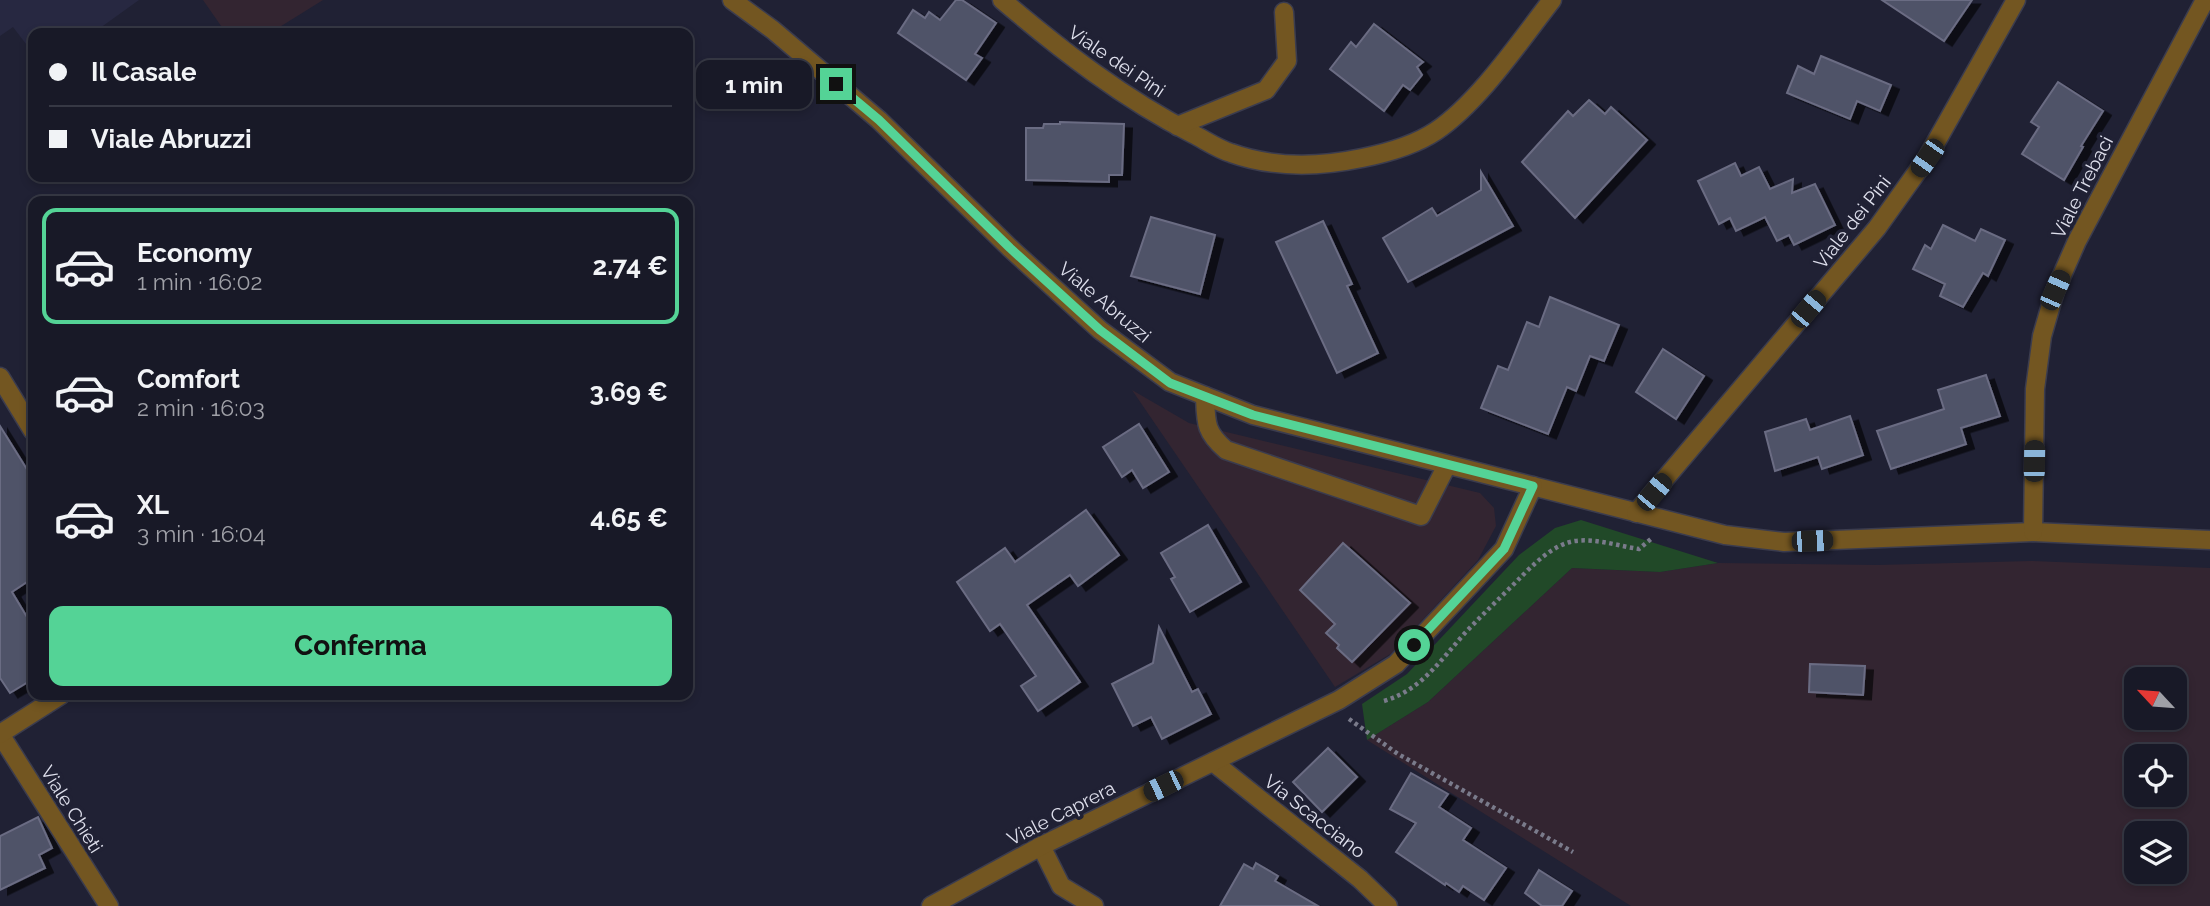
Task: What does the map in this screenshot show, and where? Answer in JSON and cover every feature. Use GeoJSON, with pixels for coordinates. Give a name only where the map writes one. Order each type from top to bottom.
{"type":"FeatureCollection","features":[{"type":"Feature","properties":{"kind":"street","name":"Viale Abruzzi"},"geometry":{"type":"LineString","coordinates":[[733,0],[773,30],[879,120],[1010,248],[1100,330],[1170,383],[1253,415],[1725,535],[1784,542],[2033,532],[2210,540]]}},
{"type":"Feature","properties":{"kind":"street","name":"Viale dei Pini"},"geometry":{"type":"LineString","coordinates":[[1002,0],[1048,39],[1130,97],[1177,126],[1231,153],[1283,164],[1332,164],[1389,153],[1436,131],[1478,93],[1552,0]]}},
{"type":"Feature","properties":{"kind":"street","name":"Viale dei Pini"},"geometry":{"type":"LineString","coordinates":[[1636,513],[1877,228],[1927,158],[2016,0]]}},
{"type":"Feature","properties":{"kind":"street","name":"Viale Trebaci"},"geometry":{"type":"LineString","coordinates":[[2033,532],[2035,390],[2042,336],[2055,290],[2077,241],[2205,0]]}},
{"type":"Feature","properties":{"kind":"street"},"geometry":{"type":"LineString","coordinates":[[1177,126],[1266,90],[1287,61],[1284,12]]}},
{"type":"Feature","properties":{"kind":"street"},"geometry":{"type":"LineString","coordinates":[[0,377],[28,423]]}},
{"type":"Feature","properties":{"kind":"street"},"geometry":{"type":"LineString","coordinates":[[1205,396],[1207,428],[1214,440],[1226,450],[1420,516],[1447,465]]}},
{"type":"Feature","properties":{"kind":"street","name":"Viale Caprera"},"geometry":{"type":"LineString","coordinates":[[931,906],[1041,846],[1213,762],[1342,707],[1396,664],[1504,549],[1533,486]]}},
{"type":"Feature","properties":{"kind":"street"},"geometry":{"type":"LineString","coordinates":[[0,734],[53,700]]}},
{"type":"Feature","properties":{"kind":"street","name":"Viale Chieti"},"geometry":{"type":"LineString","coordinates":[[0,734],[109,906]]}},
{"type":"Feature","properties":{"kind":"street","name":"Via Scacciano"},"geometry":{"type":"LineString","coordinates":[[1213,762],[1360,879],[1388,906]]}},
{"type":"Feature","properties":{"kind":"street"},"geometry":{"type":"LineString","coordinates":[[1041,846],[1061,886],[1094,906]]}},
{"type":"Feature","properties":{"kind":"path"},"geometry":{"type":"LineString","coordinates":[[1342,707],[1398,754],[1573,852]]}},
{"type":"Feature","properties":{"kind":"shaded area"},"geometry":{"type":"Polygon","coordinates":[[[0,0],[139,0],[100,28],[28,28],[28,46],[13,27],[0,36],[0,0]]]}},
{"type":"Feature","properties":{"kind":"shaded area"},"geometry":{"type":"Polygon","coordinates":[[[203,0],[323,0],[278,28],[223,28],[203,0]]]}},
{"type":"Feature","properties":{"kind":"shaded area"},"geometry":{"type":"Polygon","coordinates":[[[1132,390],[1189,423],[1480,493],[1494,508],[1496,526],[1478,560],[1392,653],[1335,687],[1132,390]]]}},
{"type":"Feature","properties":{"kind":"shaded area"},"geometry":{"type":"Polygon","coordinates":[[[2031,561],[2210,568],[2210,906],[1631,906],[1367,740],[1428,702],[1572,568],[1660,572],[1718,563],[1878,565],[2031,561]]]}},
{"type":"Feature","properties":{"kind":"green space"},"geometry":{"type":"Polygon","coordinates":[[[1581,520],[1718,563],[1660,572],[1572,568],[1428,702],[1367,740],[1362,704],[1407,674],[1519,555],[1555,528],[1581,520]]]}},
{"type":"Feature","properties":{"kind":"building"},"geometry":{"type":"Polygon","coordinates":[[[956,0],[962,0],[996,23],[975,54],[982,58],[966,80],[898,33],[913,10],[925,18],[929,12],[940,20],[956,0]]]}},
{"type":"Feature","properties":{"kind":"building"},"geometry":{"type":"Polygon","coordinates":[[[1882,0],[1972,0],[1944,41],[1882,0]]]}},
{"type":"Feature","properties":{"kind":"building"},"geometry":{"type":"Polygon","coordinates":[[[1374,24],[1423,62],[1417,67],[1422,75],[1410,90],[1403,85],[1384,111],[1330,69],[1351,42],[1356,47],[1374,24]]]}},
{"type":"Feature","properties":{"kind":"building"},"geometry":{"type":"Polygon","coordinates":[[[1821,56],[1891,85],[1880,111],[1857,101],[1850,119],[1787,93],[1798,66],[1814,74],[1821,56]]]}},
{"type":"Feature","properties":{"kind":"building"},"geometry":{"type":"Polygon","coordinates":[[[2058,82],[2103,111],[2064,180],[2022,154],[2039,127],[2031,122],[2058,82]]]}},
{"type":"Feature","properties":{"kind":"building"},"geometry":{"type":"Polygon","coordinates":[[[1589,100],[1605,114],[1611,107],[1647,140],[1575,218],[1522,162],[1568,111],[1573,116],[1589,100]]]}},
{"type":"Feature","properties":{"kind":"building"},"geometry":{"type":"Polygon","coordinates":[[[1044,124],[1124,124],[1122,175],[1109,175],[1109,182],[1026,180],[1026,128],[1043,128],[1044,124]]]}},
{"type":"Feature","properties":{"kind":"building"},"geometry":{"type":"Polygon","coordinates":[[[1735,163],[1741,176],[1759,167],[1770,189],[1793,179],[1792,193],[1815,184],[1835,225],[1794,245],[1789,235],[1777,241],[1765,217],[1736,231],[1730,218],[1719,224],[1698,181],[1735,163]]]}},
{"type":"Feature","properties":{"kind":"building"},"geometry":{"type":"Polygon","coordinates":[[[1481,172],[1513,226],[1408,282],[1383,238],[1432,208],[1437,216],[1481,190],[1481,172]]]}},
{"type":"Feature","properties":{"kind":"building"},"geometry":{"type":"Polygon","coordinates":[[[1151,217],[1215,235],[1200,294],[1131,276],[1151,217]]]}},
{"type":"Feature","properties":{"kind":"building"},"geometry":{"type":"Polygon","coordinates":[[[1323,221],[1352,284],[1347,286],[1378,353],[1337,373],[1276,242],[1323,221]]]}},
{"type":"Feature","properties":{"kind":"building"},"geometry":{"type":"Polygon","coordinates":[[[1943,225],[1975,241],[1981,229],[2005,240],[1988,276],[1983,273],[1963,307],[1940,296],[1945,284],[1913,269],[1925,245],[1931,249],[1943,225]]]}},
{"type":"Feature","properties":{"kind":"building"},"geometry":{"type":"Polygon","coordinates":[[[1550,297],[1619,325],[1604,361],[1590,356],[1576,391],[1567,387],[1548,434],[1481,408],[1498,366],[1508,370],[1527,322],[1539,327],[1550,297]]]}},
{"type":"Feature","properties":{"kind":"building"},"geometry":{"type":"Polygon","coordinates":[[[1663,349],[1704,376],[1676,419],[1636,392],[1663,349]]]}},
{"type":"Feature","properties":{"kind":"building"},"geometry":{"type":"Polygon","coordinates":[[[1986,375],[2000,416],[1961,428],[1966,444],[1891,469],[1877,431],[1944,409],[1938,390],[1986,375]]]}},
{"type":"Feature","properties":{"kind":"building"},"geometry":{"type":"Polygon","coordinates":[[[1850,416],[1863,455],[1822,469],[1818,457],[1775,471],[1765,432],[1806,419],[1810,430],[1850,416]]]}},
{"type":"Feature","properties":{"kind":"building"},"geometry":{"type":"Polygon","coordinates":[[[1139,424],[1169,472],[1143,488],[1132,470],[1122,477],[1103,447],[1139,424]]]}},
{"type":"Feature","properties":{"kind":"building"},"geometry":{"type":"Polygon","coordinates":[[[0,426],[28,471],[28,581],[12,592],[28,619],[28,682],[10,693],[0,678],[0,426]]]}},
{"type":"Feature","properties":{"kind":"building"},"geometry":{"type":"Polygon","coordinates":[[[1086,510],[1119,555],[1078,586],[1070,575],[1027,605],[1080,682],[1038,711],[1021,686],[1036,676],[1000,624],[990,631],[957,582],[1005,548],[1015,562],[1086,510]]]}},
{"type":"Feature","properties":{"kind":"building"},"geometry":{"type":"Polygon","coordinates":[[[1208,525],[1241,582],[1190,612],[1171,579],[1175,577],[1161,553],[1208,525]]]}},
{"type":"Feature","properties":{"kind":"building"},"geometry":{"type":"Polygon","coordinates":[[[1343,543],[1410,603],[1352,662],[1326,633],[1335,624],[1300,590],[1343,543]]]}},
{"type":"Feature","properties":{"kind":"building"},"geometry":{"type":"Polygon","coordinates":[[[1159,627],[1192,692],[1198,689],[1211,714],[1162,739],[1151,717],[1133,726],[1112,684],[1153,663],[1159,627]]]}},
{"type":"Feature","properties":{"kind":"building"},"geometry":{"type":"Polygon","coordinates":[[[1810,664],[1865,666],[1863,695],[1809,692],[1810,664]]]}},
{"type":"Feature","properties":{"kind":"building"},"geometry":{"type":"Polygon","coordinates":[[[1328,748],[1357,777],[1322,812],[1293,782],[1328,748]]]}},
{"type":"Feature","properties":{"kind":"building"},"geometry":{"type":"Polygon","coordinates":[[[1411,773],[1448,794],[1439,807],[1471,828],[1463,840],[1506,868],[1484,900],[1463,886],[1459,892],[1446,883],[1445,885],[1396,852],[1416,823],[1390,809],[1411,773]]]}},
{"type":"Feature","properties":{"kind":"building"},"geometry":{"type":"Polygon","coordinates":[[[38,817],[52,848],[39,855],[45,868],[0,890],[0,836],[38,817]]]}},
{"type":"Feature","properties":{"kind":"building"},"geometry":{"type":"Polygon","coordinates":[[[1256,863],[1278,876],[1275,881],[1318,906],[1220,906],[1244,864],[1253,869],[1256,863]]]}},
{"type":"Feature","properties":{"kind":"building"},"geometry":{"type":"Polygon","coordinates":[[[1539,870],[1572,891],[1562,906],[1542,906],[1525,893],[1539,870]]]}},
{"type":"Feature","properties":{"kind":"route"},"geometry":{"type":"LineString","coordinates":[[836,84],[879,120],[1010,248],[1100,330],[1170,383],[1253,415],[1533,486],[1504,549],[1414,645]]}}]}
